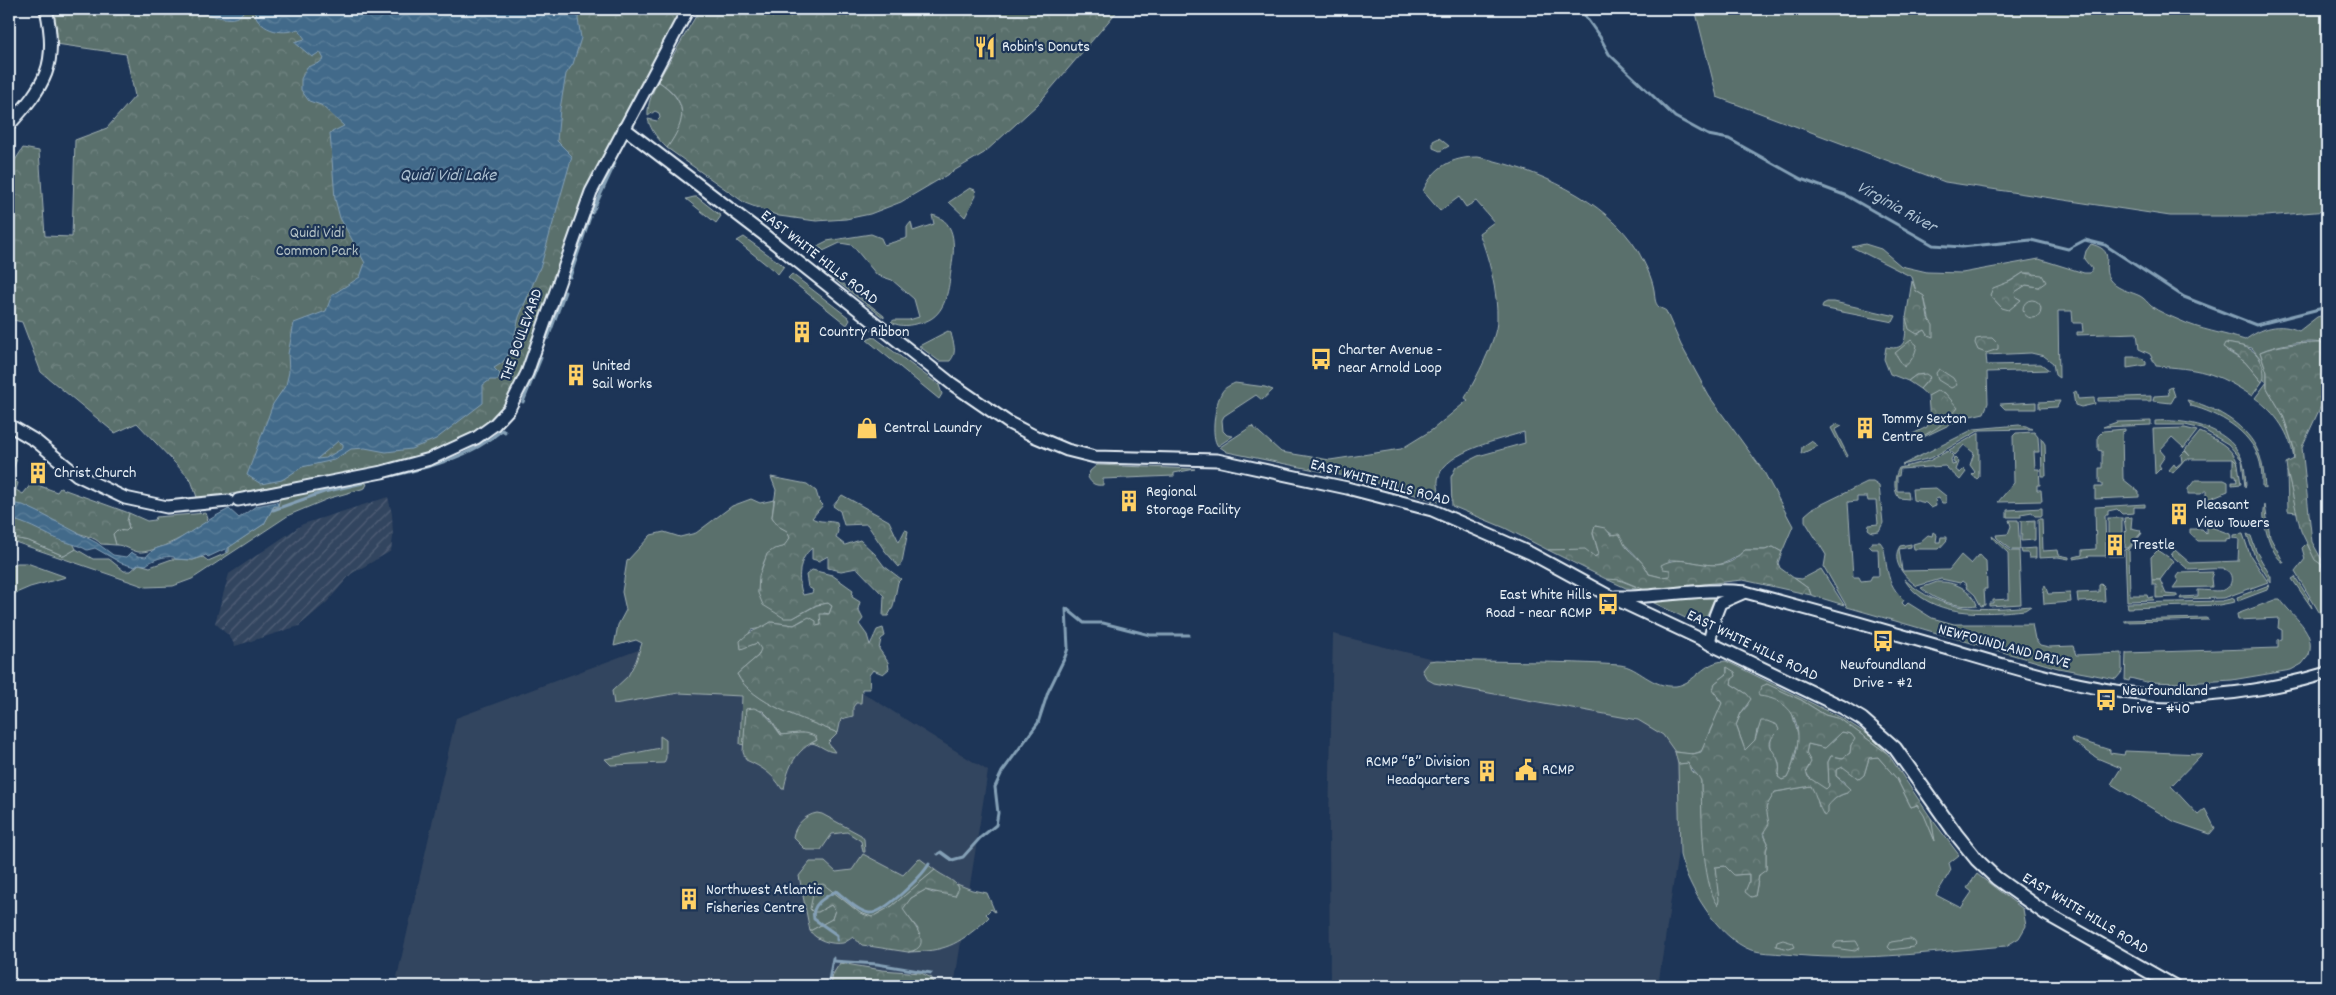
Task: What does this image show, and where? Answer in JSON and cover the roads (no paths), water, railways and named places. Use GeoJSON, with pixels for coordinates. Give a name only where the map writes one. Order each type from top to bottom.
{"type":"FeatureCollection","features":[{"type":"Feature","properties":{"kind":"main road","name":"EAST WHITE HILLS ROAD"},"geometry":{"type":"LineString","coordinates":[[1709,643],[1842,707],[1862,719],[1895,748],[1956,834],[1977,860],[1996,878],[2045,913],[2174,986]]}},
{"type":"Feature","properties":{"kind":"street"},"geometry":{"type":"LineString","coordinates":[[9,125],[33,97],[46,77],[51,50],[46,9]]}},
{"type":"Feature","properties":{"kind":"street","name":"THE BOULEVARD"},"geometry":{"type":"LineString","coordinates":[[9,425],[34,440],[77,475],[125,498],[167,508],[233,501],[407,466],[446,454],[476,438],[494,425],[509,409],[530,364],[591,192],[688,9]]}},
{"type":"Feature","properties":{"kind":"street","name":"EAST WHITE HILLS ROAD"},"geometry":{"type":"LineString","coordinates":[[624,128],[763,234],[952,384],[1009,423],[1036,437],[1067,450],[1095,457],[1217,460],[1347,488],[1432,510],[1530,553],[1611,597],[1709,643]]}},
{"type":"Feature","properties":{"kind":"street","name":"NEWFOUNDLAND DRIVE"},"geometry":{"type":"LineString","coordinates":[[1611,597],[1642,598],[1711,591],[1745,592],[2026,672],[2090,687],[2124,692],[2179,695],[2235,692],[2288,683],[2327,673]]}},
{"type":"Feature","properties":{"kind":"street"},"geometry":{"type":"LineString","coordinates":[[1709,643],[1714,616],[1720,603],[1745,592]]}},
{"type":"Feature","properties":{"kind":"water"},"geometry":{"type":"Polygon","coordinates":[[[194,9],[244,9],[241,15],[236,18],[222,18],[194,9]]]}},
{"type":"Feature","properties":{"kind":"water","name":"Quidi Vidi Lake"},"geometry":{"type":"Polygon","coordinates":[[[254,9],[579,9],[578,19],[581,38],[573,64],[566,74],[557,141],[572,156],[541,265],[519,317],[511,351],[502,363],[494,368],[500,374],[498,380],[490,380],[483,385],[483,403],[436,439],[411,449],[386,452],[365,448],[351,449],[334,460],[302,467],[282,480],[261,484],[247,475],[273,404],[286,385],[289,372],[288,354],[294,323],[326,311],[332,295],[360,277],[365,263],[340,218],[335,199],[330,133],[344,126],[321,105],[309,101],[301,90],[301,79],[307,67],[324,59],[320,52],[312,57],[294,42],[305,39],[298,29],[285,32],[271,30],[259,22],[254,9]],[[338,441],[317,459],[326,458],[343,448],[343,444],[338,441]]]}},
{"type":"Feature","properties":{"kind":"water"},"geometry":{"type":"Polygon","coordinates":[[[277,502],[278,506],[274,506],[264,524],[228,548],[226,552],[225,549],[208,557],[206,555],[193,560],[163,557],[146,565],[139,564],[135,567],[121,563],[95,548],[87,550],[55,538],[27,524],[9,519],[9,503],[23,505],[97,543],[113,555],[126,557],[131,552],[138,556],[146,557],[153,550],[172,543],[229,509],[239,518],[256,506],[277,502]]]}},
{"type":"Feature","properties":{"kind":"waterway","name":"Virginia River"},"geometry":{"type":"LineString","coordinates":[[1585,9],[1585,16],[1609,54],[1675,117],[1708,135],[1729,139],[1801,179],[1847,196],[1933,245],[1962,247],[2031,240],[2068,249],[2085,240],[2105,245],[2184,297],[2256,325],[2327,307]]}},
{"type":"Feature","properties":{"kind":"waterway"},"geometry":{"type":"LineString","coordinates":[[592,213],[615,163]]}},
{"type":"Feature","properties":{"kind":"waterway"},"geometry":{"type":"LineString","coordinates":[[570,277],[590,217]]}},
{"type":"Feature","properties":{"kind":"waterway"},"geometry":{"type":"LineString","coordinates":[[548,338],[565,292]]}},
{"type":"Feature","properties":{"kind":"waterway"},"geometry":{"type":"LineString","coordinates":[[523,402],[541,358]]}},
{"type":"Feature","properties":{"kind":"waterway"},"geometry":{"type":"LineString","coordinates":[[391,476],[449,460],[477,447],[502,430],[505,432]]}},
{"type":"Feature","properties":{"kind":"waterway"},"geometry":{"type":"LineString","coordinates":[[273,510],[324,492],[363,483]]}},
{"type":"Feature","properties":{"kind":"waterway"},"geometry":{"type":"LineString","coordinates":[[938,854],[941,852],[952,860],[963,857],[980,838],[996,825],[998,813],[995,787],[1002,772],[1038,723],[1048,692],[1068,648],[1066,609]]}},
{"type":"Feature","properties":{"kind":"waterway"},"geometry":{"type":"LineString","coordinates":[[1067,609],[1084,623],[1103,623],[1150,635],[1189,635]]}},
{"type":"Feature","properties":{"kind":"waterway"},"geometry":{"type":"LineString","coordinates":[[837,940],[837,935],[814,919],[814,910],[819,902],[836,891],[860,910],[869,913],[875,912],[902,894],[929,864]]}},
{"type":"Feature","properties":{"kind":"waterway"},"geometry":{"type":"LineString","coordinates":[[828,986],[833,958]]}},
{"type":"Feature","properties":{"kind":"waterway"},"geometry":{"type":"LineString","coordinates":[[833,961],[877,964],[931,973]]}},
{"type":"Feature","properties":{"kind":"place","name":"Robin's Donuts"},"geometry":{"type":"Point","coordinates":[985,47]}},
{"type":"Feature","properties":{"kind":"place","name":"Country Ribbon"},"geometry":{"type":"Point","coordinates":[802,332]}},
{"type":"Feature","properties":{"kind":"place","name":"Charter Avenue - near Arnold Loop"},"geometry":{"type":"Point","coordinates":[1321,359]}},
{"type":"Feature","properties":{"kind":"place","name":"United Sail Works"},"geometry":{"type":"Point","coordinates":[576,375]}},
{"type":"Feature","properties":{"kind":"place","name":"Central Laundry"},"geometry":{"type":"Point","coordinates":[867,428]}},
{"type":"Feature","properties":{"kind":"place","name":"Tommy Sexton Centre"},"geometry":{"type":"Point","coordinates":[1865,428]}},
{"type":"Feature","properties":{"kind":"place","name":"Christ Church"},"geometry":{"type":"Point","coordinates":[38,473]}},
{"type":"Feature","properties":{"kind":"place","name":"Regional Storage Facility"},"geometry":{"type":"Point","coordinates":[1129,501]}},
{"type":"Feature","properties":{"kind":"place","name":"Pleasant View Towers"},"geometry":{"type":"Point","coordinates":[2179,514]}},
{"type":"Feature","properties":{"kind":"place","name":"Trestle"},"geometry":{"type":"Point","coordinates":[2115,545]}},
{"type":"Feature","properties":{"kind":"place","name":"East White Hills Road - near RCMP"},"geometry":{"type":"Point","coordinates":[1608,604]}},
{"type":"Feature","properties":{"kind":"place","name":"Newfoundland Drive - #2"},"geometry":{"type":"Point","coordinates":[1883,641]}},
{"type":"Feature","properties":{"kind":"place","name":"Newfoundland Drive - #40"},"geometry":{"type":"Point","coordinates":[2106,700]}},
{"type":"Feature","properties":{"kind":"place","name":"RCMP"},"geometry":{"type":"Point","coordinates":[1526,770]}},
{"type":"Feature","properties":{"kind":"place","name":"RCMP “B” Division Headquarters"},"geometry":{"type":"Point","coordinates":[1487,771]}},
{"type":"Feature","properties":{"kind":"place","name":"Northwest Atlantic Fisheries Centre"},"geometry":{"type":"Point","coordinates":[689,899]}},
{"type":"Feature","properties":{"kind":"park label","name":"Quidi Vidi Common Park"},"geometry":{"type":"Point","coordinates":[317,242]}}]}
